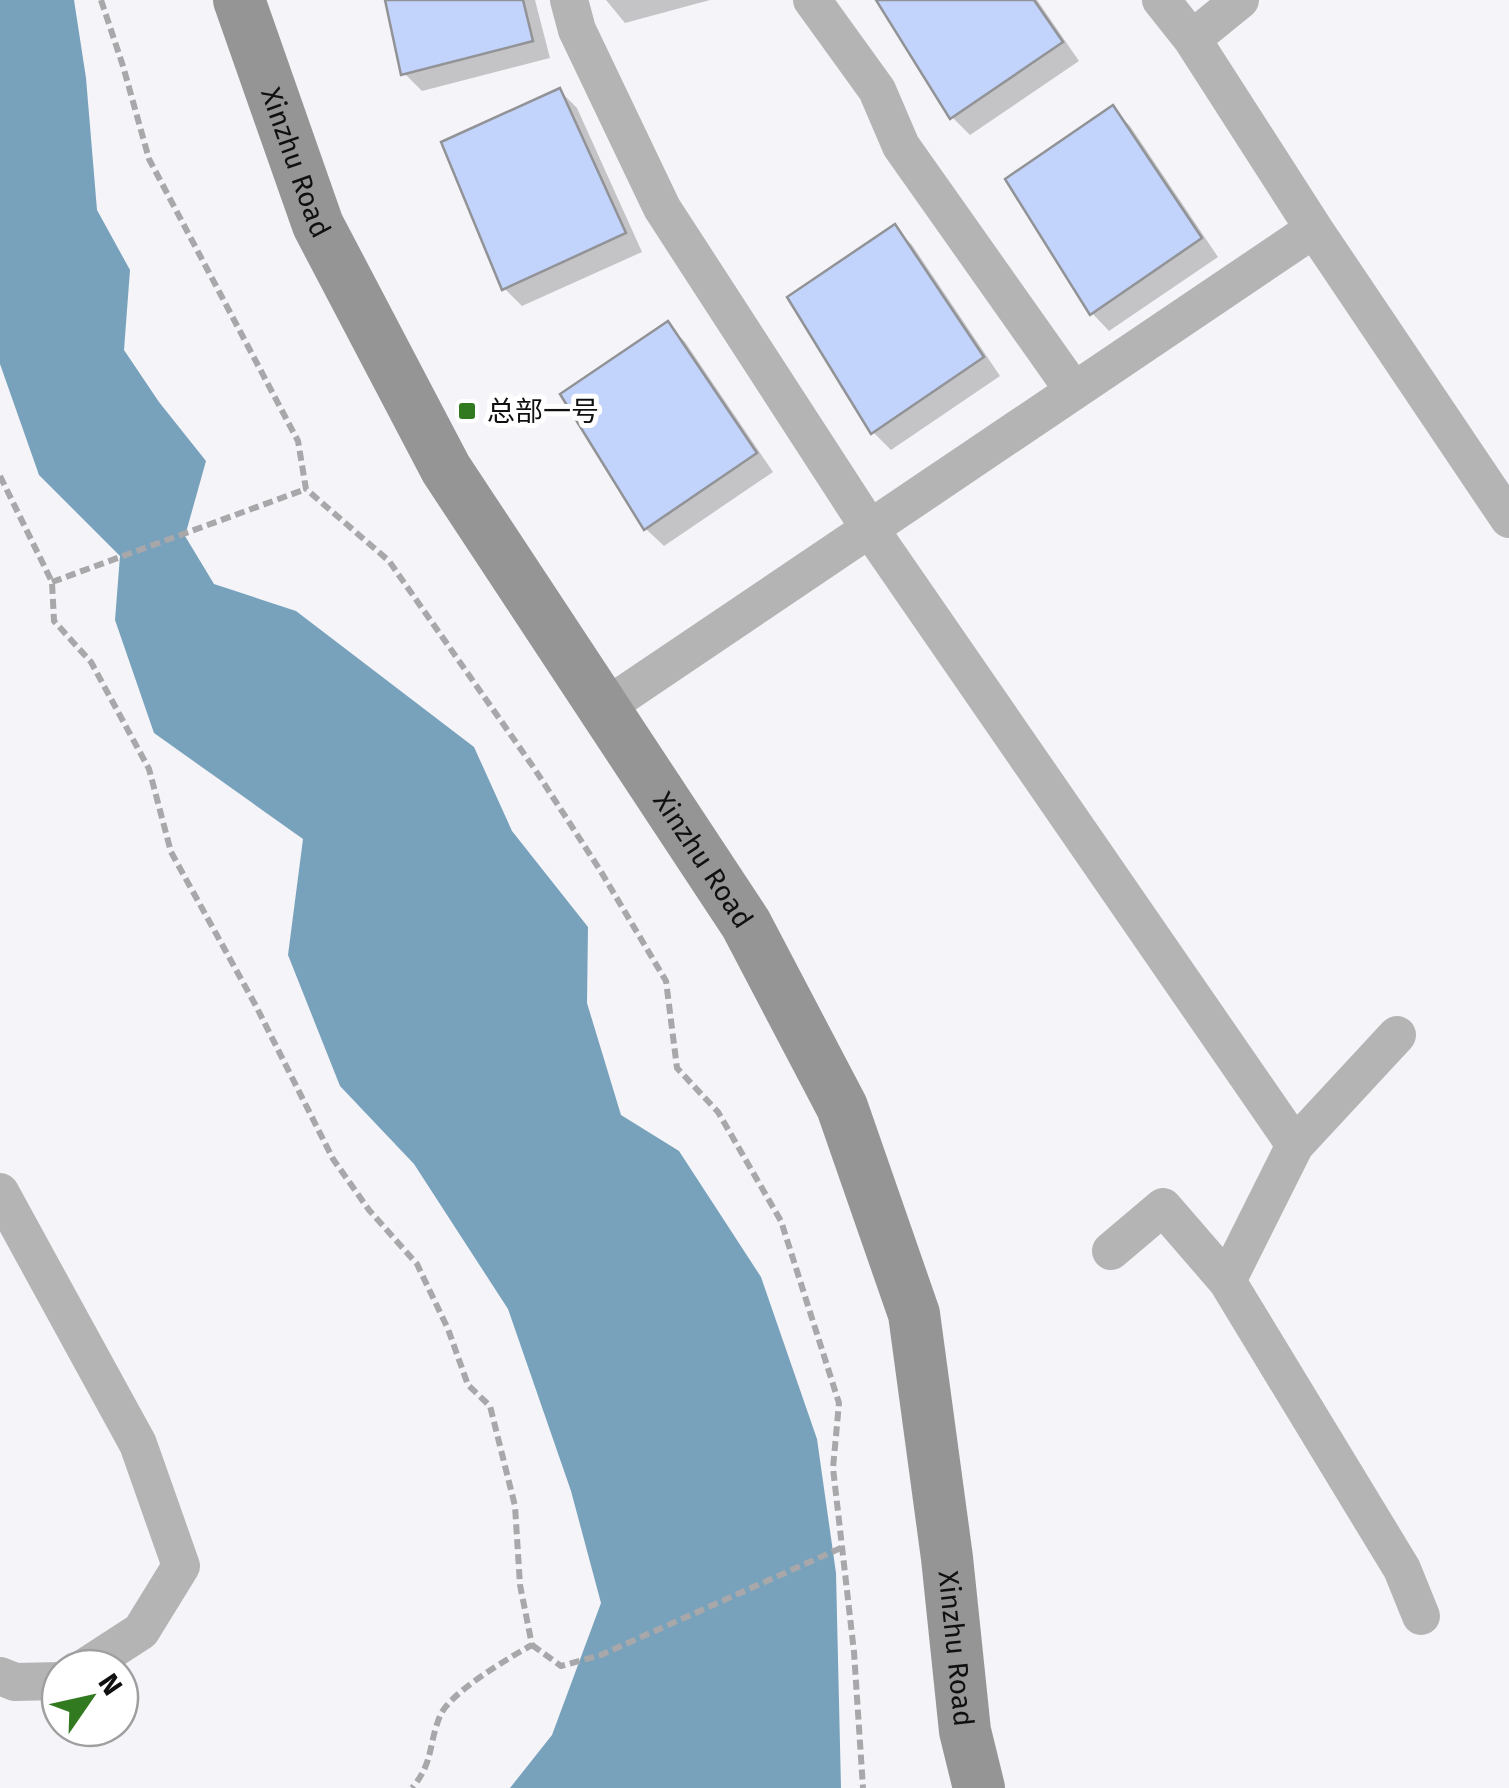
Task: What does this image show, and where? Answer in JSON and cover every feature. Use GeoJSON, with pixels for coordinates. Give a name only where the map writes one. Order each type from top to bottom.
{"type":"FeatureCollection","features":[{"type":"Feature","properties":{"kind":"main road","name":"Xinzhu Road"},"geometry":{"type":"LineString","coordinates":[[238,0],[318,226],[446,468],[746,924],[842,1107],[914,1314],[947,1558],[964,1731],[980,1788]]}},
{"type":"Feature","properties":{"kind":"street"},"geometry":{"type":"LineString","coordinates":[[569,0],[577,30],[662,208],[870,529],[1295,1145]]}},
{"type":"Feature","properties":{"kind":"street"},"geometry":{"type":"LineString","coordinates":[[812,0],[877,90],[901,146],[1074,391]]}},
{"type":"Feature","properties":{"kind":"street"},"geometry":{"type":"LineString","coordinates":[[1161,0],[1192,39],[1314,229],[1509,518]]}},
{"type":"Feature","properties":{"kind":"street"},"geometry":{"type":"LineString","coordinates":[[1192,39],[1240,0]]}},
{"type":"Feature","properties":{"kind":"street"},"geometry":{"type":"LineString","coordinates":[[604,708],[1314,229]]}},
{"type":"Feature","properties":{"kind":"street"},"geometry":{"type":"LineString","coordinates":[[1227,1282],[1295,1145],[1397,1035]]}},
{"type":"Feature","properties":{"kind":"street"},"geometry":{"type":"LineString","coordinates":[[0,1192],[138,1444],[181,1566],[141,1631],[115,1648]]}},
{"type":"Feature","properties":{"kind":"street"},"geometry":{"type":"LineString","coordinates":[[1112,1251],[1163,1207],[1227,1282],[1402,1569],[1422,1616]]}},
{"type":"Feature","properties":{"kind":"street"},"geometry":{"type":"LineString","coordinates":[[0,1676],[15,1682],[40,1681]]}},
{"type":"Feature","properties":{"kind":"path"},"geometry":{"type":"LineString","coordinates":[[100,0],[149,159],[298,441],[306,489],[390,561],[534,768],[666,981],[678,1068],[718,1112],[781,1221],[839,1403],[833,1468],[863,1788]]}},
{"type":"Feature","properties":{"kind":"path"},"geometry":{"type":"LineString","coordinates":[[0,476],[52,582],[54,621],[92,662],[149,769],[171,852],[256,1006],[333,1159],[369,1210],[417,1264],[448,1329],[468,1385],[490,1406],[515,1506],[520,1585],[532,1645],[561,1666],[601,1654],[843,1547]]}},
{"type":"Feature","properties":{"kind":"path"},"geometry":{"type":"LineString","coordinates":[[52,582],[306,489]]}},
{"type":"Feature","properties":{"kind":"path"},"geometry":{"type":"LineString","coordinates":[[412,1788],[426,1771],[441,1712],[496,1664],[532,1645]]}},
{"type":"Feature","properties":{"kind":"water"},"geometry":{"type":"Polygon","coordinates":[[[0,0],[74,0],[86,78],[97,210],[130,270],[124,350],[206,461],[185,536],[214,584],[296,611],[474,747],[512,831],[588,927],[587,1003],[621,1115],[679,1151],[761,1277],[817,1439],[836,1573],[841,1788],[510,1788],[552,1735],[601,1603],[571,1491],[508,1309],[414,1164],[340,1086],[288,955],[303,839],[154,733],[115,620],[120,556],[39,475],[0,364],[0,0]]]}},
{"type":"Feature","properties":{"kind":"building"},"geometry":{"type":"Polygon","coordinates":[[[385,0],[523,0],[533,41],[401,75],[385,0]]]}},
{"type":"Feature","properties":{"kind":"building"},"geometry":{"type":"Polygon","coordinates":[[[876,0],[1034,0],[1063,42],[950,119],[876,0]]]}},
{"type":"Feature","properties":{"kind":"building"},"geometry":{"type":"Polygon","coordinates":[[[560,88],[626,233],[502,290],[441,142],[560,88]]]}},
{"type":"Feature","properties":{"kind":"building"},"geometry":{"type":"Polygon","coordinates":[[[1113,105],[1202,238],[1090,315],[1005,179],[1113,105]]]}},
{"type":"Feature","properties":{"kind":"building"},"geometry":{"type":"Polygon","coordinates":[[[895,224],[984,357],[871,434],[787,297],[895,224]]]}},
{"type":"Feature","properties":{"kind":"building"},"geometry":{"type":"Polygon","coordinates":[[[668,321],[757,453],[644,530],[560,394],[668,321]]]}},
{"type":"Feature","properties":{"kind":"place","name":"总部一号"},"geometry":{"type":"Point","coordinates":[467,411]}}]}
